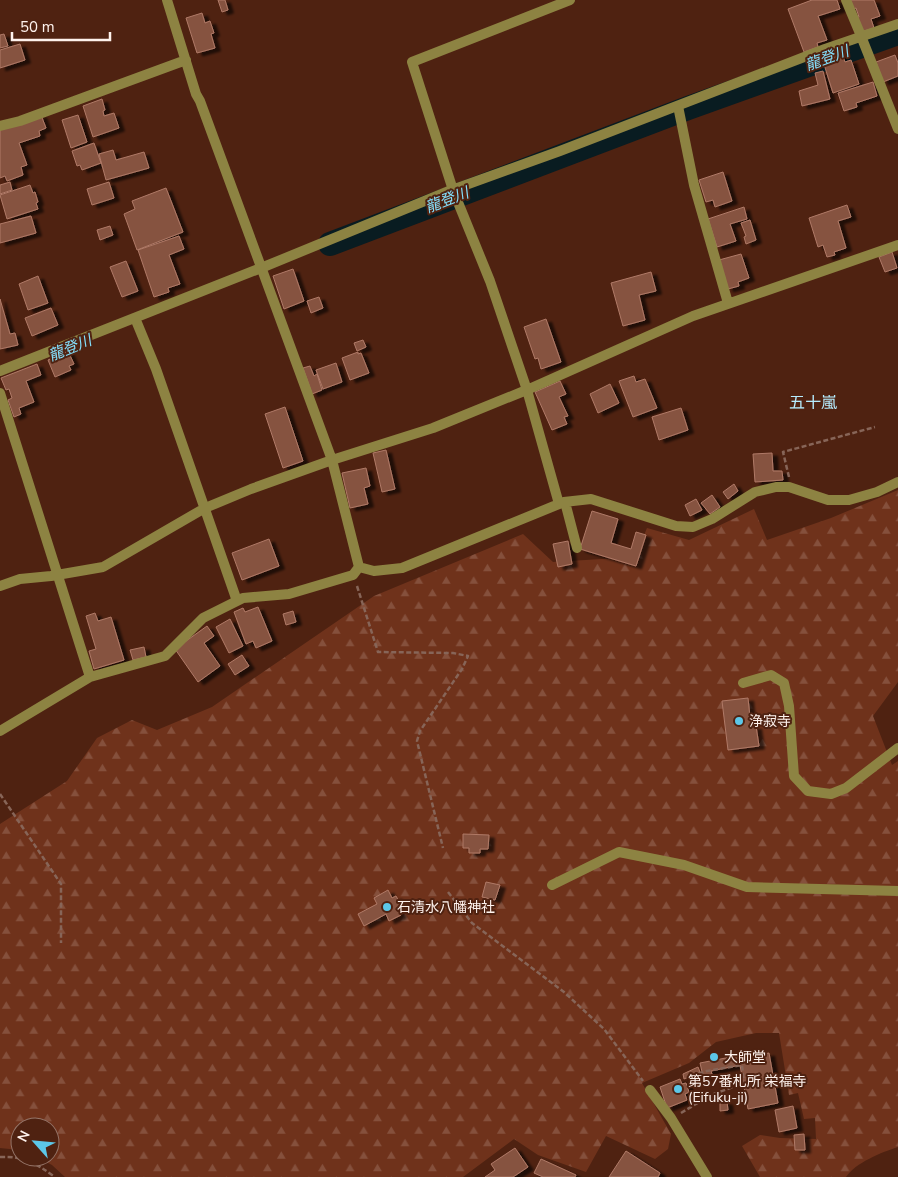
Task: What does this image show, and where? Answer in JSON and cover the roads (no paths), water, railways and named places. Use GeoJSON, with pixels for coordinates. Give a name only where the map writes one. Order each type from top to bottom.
{"type":"FeatureCollection","features":[{"type":"Feature","properties":{"kind":"street"},"geometry":{"type":"LineString","coordinates":[[167,0],[196,94],[332,460],[356,571]]}},
{"type":"Feature","properties":{"kind":"street"},"geometry":{"type":"LineString","coordinates":[[570,0],[412,62],[453,190],[490,281],[577,548]]}},
{"type":"Feature","properties":{"kind":"street"},"geometry":{"type":"LineString","coordinates":[[846,0],[898,129]]}},
{"type":"Feature","properties":{"kind":"street"},"geometry":{"type":"LineString","coordinates":[[0,371],[453,190],[825,49],[898,24]]}},
{"type":"Feature","properties":{"kind":"street"},"geometry":{"type":"LineString","coordinates":[[0,126],[20,121],[186,60]]}},
{"type":"Feature","properties":{"kind":"street"},"geometry":{"type":"LineString","coordinates":[[678,106],[694,185],[728,303]]}},
{"type":"Feature","properties":{"kind":"street"},"geometry":{"type":"LineString","coordinates":[[0,586],[20,579],[103,567],[205,508],[251,489],[332,460],[433,428],[527,390],[693,316],[898,245]]}},
{"type":"Feature","properties":{"kind":"street"},"geometry":{"type":"LineString","coordinates":[[135,318],[155,366],[237,601]]}},
{"type":"Feature","properties":{"kind":"street"},"geometry":{"type":"LineString","coordinates":[[0,393],[90,677]]}},
{"type":"Feature","properties":{"kind":"street"},"geometry":{"type":"LineString","coordinates":[[0,730],[90,677],[166,656],[203,618],[243,598],[289,594],[356,571],[402,568],[562,503],[591,498],[676,526],[693,527],[712,519],[755,492],[776,487],[791,488],[828,500],[848,500],[877,492],[898,482]]}},
{"type":"Feature","properties":{"kind":"street"},"geometry":{"type":"LineString","coordinates":[[743,683],[771,675],[784,683],[789,706],[794,776],[808,791],[831,794],[846,788],[898,748]]}},
{"type":"Feature","properties":{"kind":"street"},"geometry":{"type":"LineString","coordinates":[[552,885],[619,852],[684,865],[746,886],[898,891]]}},
{"type":"Feature","properties":{"kind":"street"},"geometry":{"type":"LineString","coordinates":[[650,1090],[671,1118],[707,1177]]}},
{"type":"Feature","properties":{"kind":"waterway","name":"龍登川"},"geometry":{"type":"LineString","coordinates":[[330,244],[688,108],[898,33]]}},
{"type":"Feature","properties":{"kind":"place","name":"浄寂寺"},"geometry":{"type":"Point","coordinates":[739,721]}},
{"type":"Feature","properties":{"kind":"place","name":"石清水八幡神社"},"geometry":{"type":"Point","coordinates":[387,907]}},
{"type":"Feature","properties":{"kind":"place","name":"大師堂"},"geometry":{"type":"Point","coordinates":[714,1057]}},
{"type":"Feature","properties":{"kind":"place","name":"第57番札所 栄福寺 (Eifuku-ji)"},"geometry":{"type":"Point","coordinates":[678,1089]}},
{"type":"Feature","properties":{"kind":"district","name":"五十嵐"},"geometry":{"type":"Point","coordinates":[813,403]}}]}
